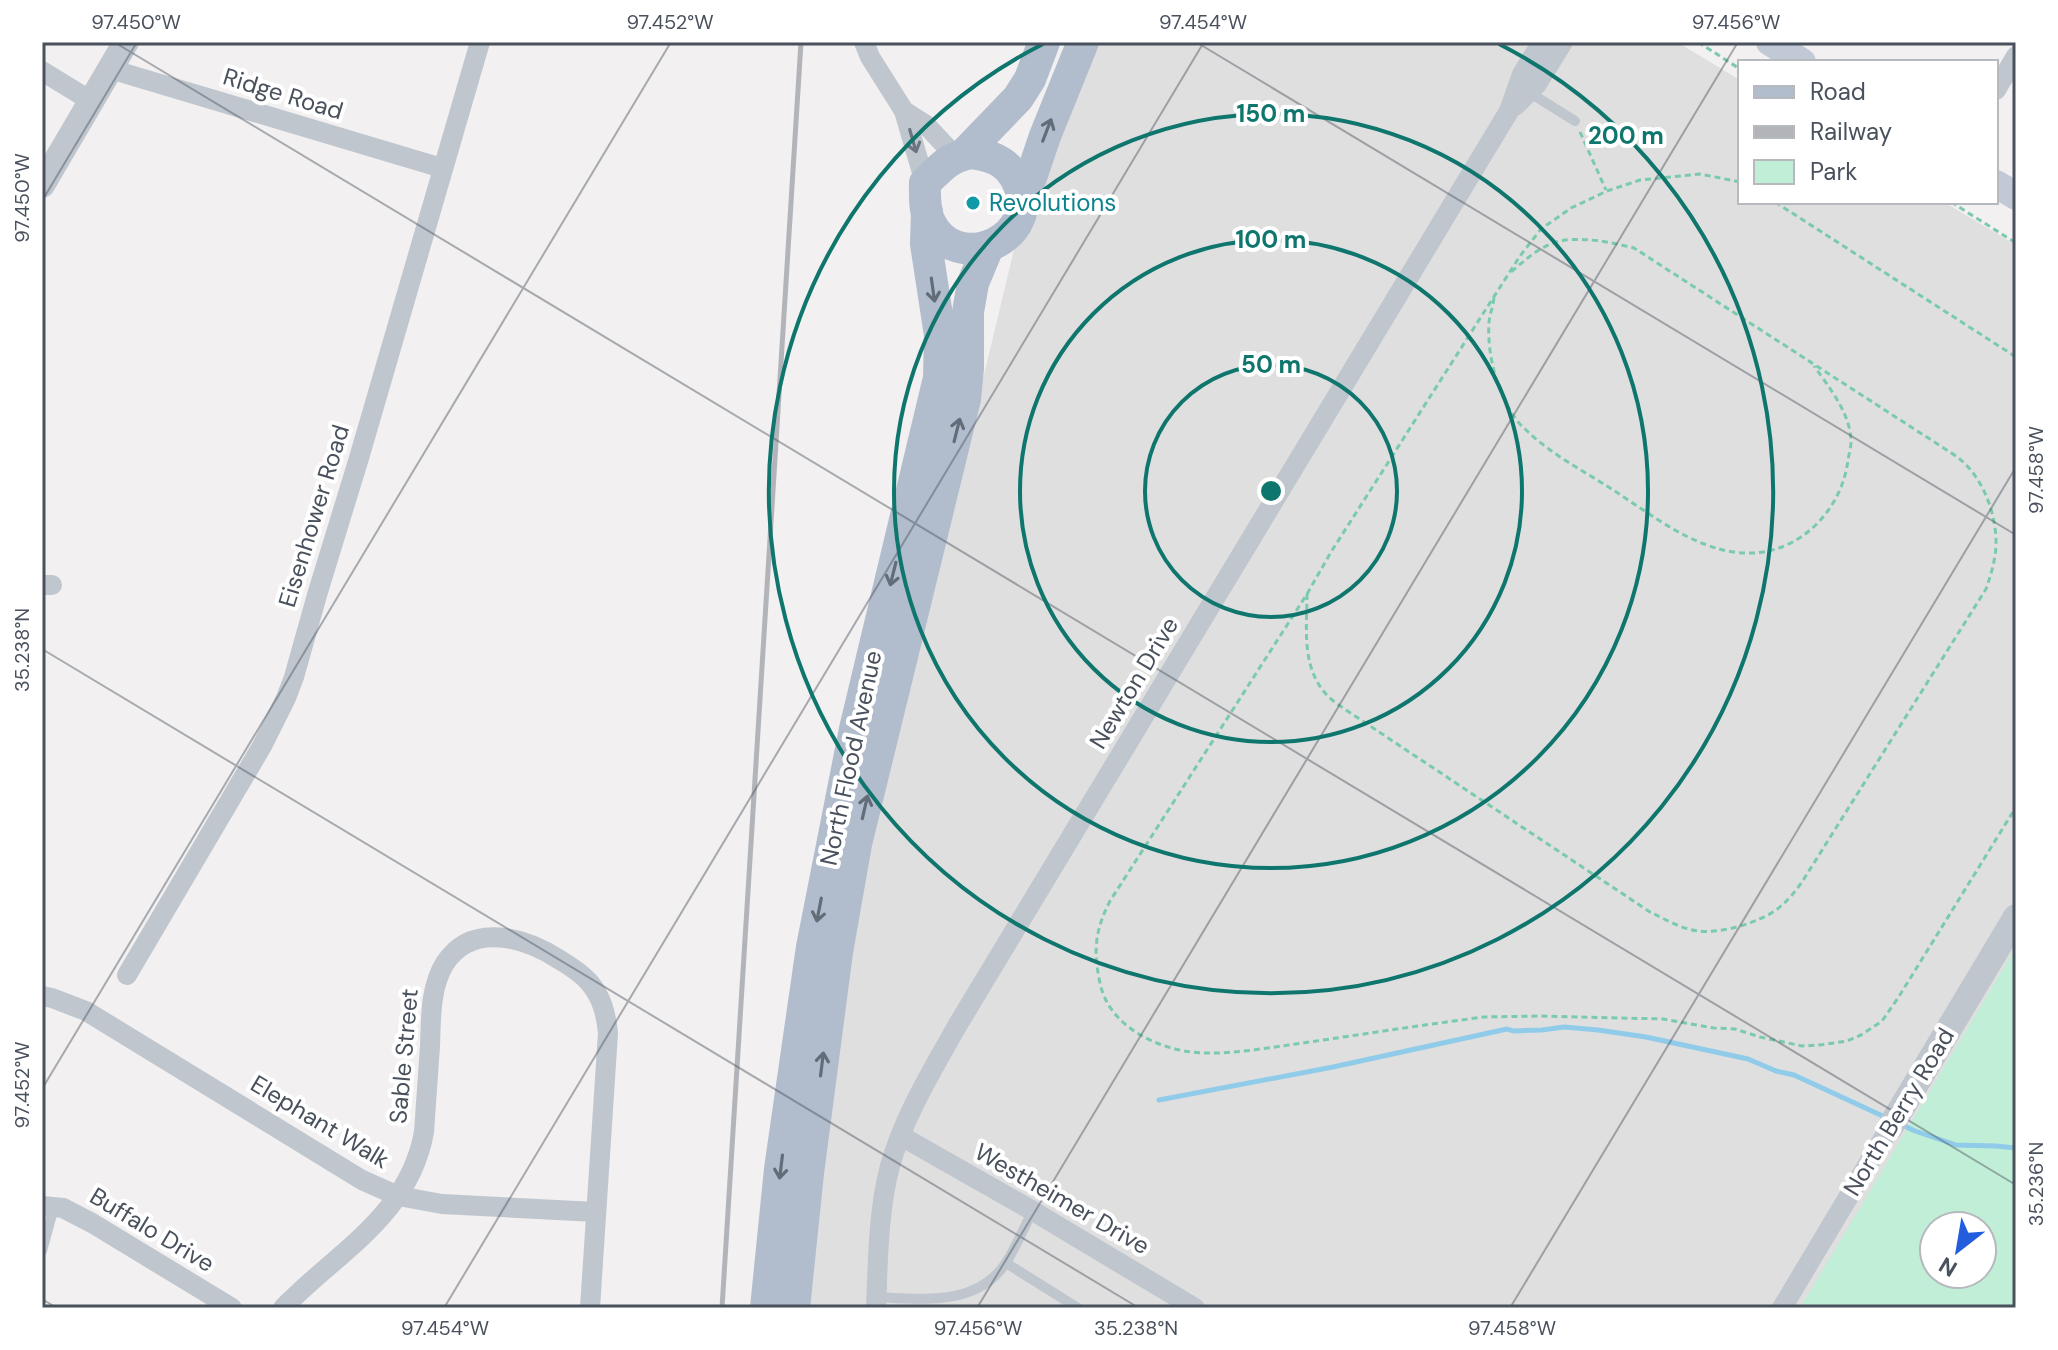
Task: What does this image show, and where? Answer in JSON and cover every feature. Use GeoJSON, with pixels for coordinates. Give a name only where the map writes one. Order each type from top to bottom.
{"type":"FeatureCollection","features":[{"type":"Feature","properties":{"kind":"main road"},"geometry":{"type":"LineString","coordinates":[[1044,42],[1030,79],[1018,98],[959,155],[942,164],[926,198],[929,220],[937,233],[949,243],[980,249],[996,244],[1010,234],[1019,220],[1045,136],[1083,42]]}},
{"type":"Feature","properties":{"kind":"main road"},"geometry":{"type":"LineString","coordinates":[[1770,42],[1799,60]]}},
{"type":"Feature","properties":{"kind":"main road"},"geometry":{"type":"LineString","coordinates":[[959,155],[985,154],[1000,160],[1013,172],[1020,187],[1022,204]]}},
{"type":"Feature","properties":{"kind":"main road"},"geometry":{"type":"LineString","coordinates":[[1998,185],[2016,196]]}},
{"type":"Feature","properties":{"kind":"main road","name":"North Flood Avenue"},"geometry":{"type":"LineString","coordinates":[[766,1308],[780,1169],[812,947],[855,729],[939,378],[940,335],[926,244],[926,198]]}},
{"type":"Feature","properties":{"kind":"main road","name":"North Flood Avenue"},"geometry":{"type":"LineString","coordinates":[[794,1308],[837,952],[856,844],[965,399],[968,312],[973,283],[988,247]]}},
{"type":"Feature","properties":{"kind":"street"},"geometry":{"type":"LineString","coordinates":[[42,185],[126,42]]}},
{"type":"Feature","properties":{"kind":"street","name":"Eisenhower Road"},"geometry":{"type":"LineString","coordinates":[[127,975],[262,746],[294,677],[480,42]]}},
{"type":"Feature","properties":{"kind":"street"},"geometry":{"type":"LineString","coordinates":[[864,42],[904,111],[926,198]]}},
{"type":"Feature","properties":{"kind":"street","name":"Newton Drive"},"geometry":{"type":"LineString","coordinates":[[1524,89],[1522,74],[1542,42]]}},
{"type":"Feature","properties":{"kind":"street","name":"Newton Drive"},"geometry":{"type":"LineString","coordinates":[[876,1302],[885,1191],[891,1165],[915,1103],[961,1020],[1509,111],[1524,89],[1537,84],[1563,42]]}},
{"type":"Feature","properties":{"kind":"street"},"geometry":{"type":"LineString","coordinates":[[1998,87],[2016,56]]}},
{"type":"Feature","properties":{"kind":"street","name":"Ridge Road"},"geometry":{"type":"LineString","coordinates":[[110,69],[442,168]]}},
{"type":"Feature","properties":{"kind":"street"},"geometry":{"type":"LineString","coordinates":[[42,71],[91,101]]}},
{"type":"Feature","properties":{"kind":"street"},"geometry":{"type":"LineString","coordinates":[[904,111],[926,125],[959,155]]}},
{"type":"Feature","properties":{"kind":"street","name":"North Berry Road"},"geometry":{"type":"LineString","coordinates":[[1782,1308],[2016,917]]}},
{"type":"Feature","properties":{"kind":"street","name":"Sable Street"},"geometry":{"type":"LineString","coordinates":[[283,1308],[368,1233],[403,1190],[421,1149],[432,1006],[436,983],[447,960],[457,950],[478,939],[511,938],[542,949],[577,972],[588,982],[603,1005],[608,1033],[590,1308]]}},
{"type":"Feature","properties":{"kind":"street","name":"Elephant Walk"},"geometry":{"type":"LineString","coordinates":[[42,996],[86,1011],[362,1180],[398,1196],[442,1204],[596,1212]]}},
{"type":"Feature","properties":{"kind":"street","name":"Westheimer Drive"},"geometry":{"type":"LineString","coordinates":[[901,1136],[1195,1308]]}},
{"type":"Feature","properties":{"kind":"street","name":"Buffalo Drive"},"geometry":{"type":"LineString","coordinates":[[48,1206],[63,1208],[92,1223],[232,1308]]}},
{"type":"Feature","properties":{"kind":"lane"},"geometry":{"type":"LineString","coordinates":[[1524,89],[1575,121]]}},
{"type":"Feature","properties":{"kind":"lane"},"geometry":{"type":"LineString","coordinates":[[42,1251],[48,1206]]}},
{"type":"Feature","properties":{"kind":"lane"},"geometry":{"type":"LineString","coordinates":[[876,1302],[932,1304],[975,1290],[994,1277],[1006,1263],[1033,1211]]}},
{"type":"Feature","properties":{"kind":"lane"},"geometry":{"type":"LineString","coordinates":[[1006,1263],[1078,1308]]}},
{"type":"Feature","properties":{"kind":"path"},"geometry":{"type":"LineString","coordinates":[[1698,42],[1738,68]]}},
{"type":"Feature","properties":{"kind":"path"},"geometry":{"type":"LineString","coordinates":[[1575,121],[1607,191]]}},
{"type":"Feature","properties":{"kind":"path"},"geometry":{"type":"LineString","coordinates":[[1738,182],[1700,174],[1640,180],[1571,208],[1541,229],[1507,276],[1124,877],[1099,921],[1096,936],[1102,993],[1107,1004],[1127,1027],[1162,1045],[1205,1053],[1470,1019],[1517,1016],[1663,1019],[1735,1029],[1802,1046],[1847,1041],[1882,1021],[2016,807]]}},
{"type":"Feature","properties":{"kind":"path"},"geometry":{"type":"LineString","coordinates":[[1778,204],[2016,357]]}},
{"type":"Feature","properties":{"kind":"path"},"geometry":{"type":"LineString","coordinates":[[1954,204],[2016,243]]}},
{"type":"Feature","properties":{"kind":"path"},"geometry":{"type":"LineString","coordinates":[[1307,594],[1306,648],[1312,669],[1325,693],[1650,912],[1697,931],[1721,931],[1774,912],[1802,882],[1986,589],[1992,573],[1996,542],[1986,495],[1969,466],[1634,248],[1613,242],[1572,240],[1554,243],[1532,254],[1507,276]]}},
{"type":"Feature","properties":{"kind":"path"},"geometry":{"type":"LineString","coordinates":[[1495,295],[1489,321],[1494,368],[1500,390],[1524,429],[1554,452],[1677,530],[1715,548],[1752,553],[1781,548],[1801,537],[1829,512],[1847,471],[1851,441],[1836,397],[1813,364]]}},
{"type":"Feature","properties":{"kind":"shaded area"},"geometry":{"type":"Polygon","coordinates":[[[1097,42],[1677,42],[1738,79],[1738,204],[1947,204],[2016,245],[2016,1308],[807,1308],[821,1157],[866,865],[1013,254],[1031,196],[1097,42]]]}},
{"type":"Feature","properties":{"kind":"green space"},"geometry":{"type":"Polygon","coordinates":[[[2016,947],[2016,1308],[1800,1308],[2016,947]]]}},
{"type":"Feature","properties":{"kind":"waterway"},"geometry":{"type":"LineString","coordinates":[[1159,1100],[1333,1067],[1507,1029],[1564,1027],[1646,1037],[1748,1059],[1794,1075],[1887,1118]]}},
{"type":"Feature","properties":{"kind":"waterway"},"geometry":{"type":"LineString","coordinates":[[1900,1124],[1956,1145],[2016,1148]]}},
{"type":"Feature","properties":{"kind":"railway"},"geometry":{"type":"LineString","coordinates":[[722,1308],[801,42]]}},
{"type":"Feature","properties":{"kind":"place","name":"Revolutions"},"geometry":{"type":"Point","coordinates":[973,203]}}]}
